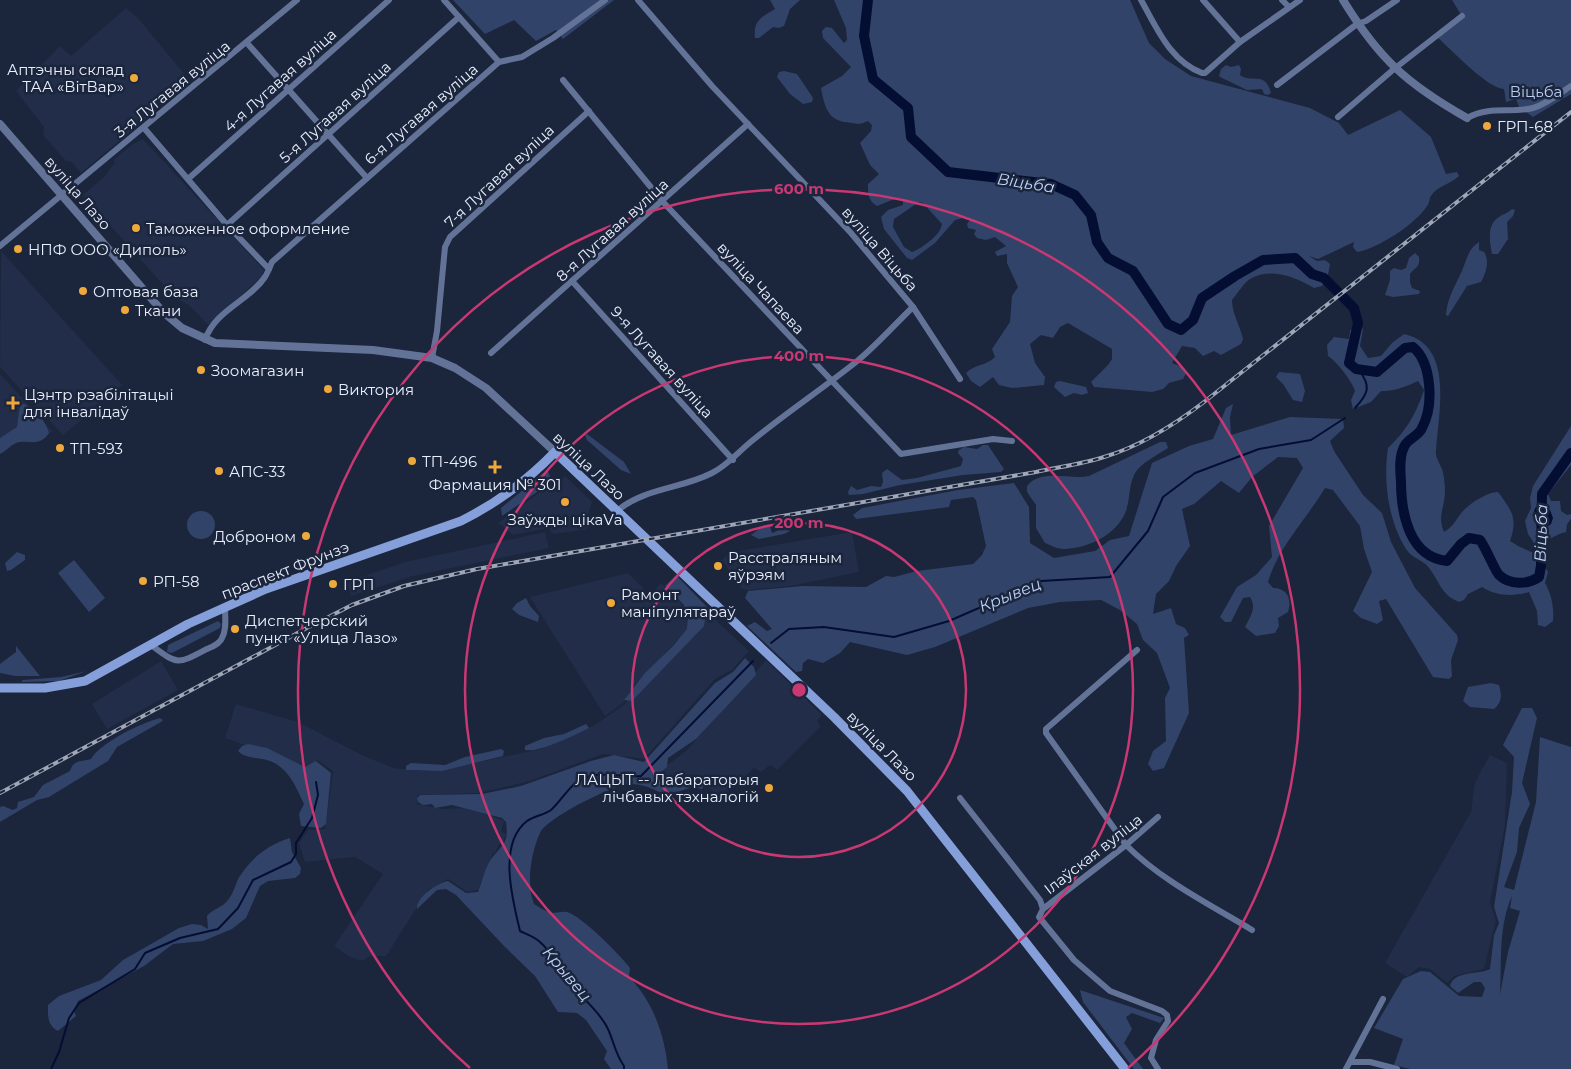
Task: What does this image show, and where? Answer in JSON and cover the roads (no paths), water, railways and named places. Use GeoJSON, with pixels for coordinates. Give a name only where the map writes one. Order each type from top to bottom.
{"type":"FeatureCollection","features":[{"type":"Feature","properties":{"kind":"main road","name":"вуліца Лазо"},"geometry":{"type":"LineString","coordinates":[[555,452],[830,713],[907,791],[1126,1069]]}},
{"type":"Feature","properties":{"kind":"main road","name":"праспект Фрунзэ"},"geometry":{"type":"LineString","coordinates":[[0,686],[45,688],[85,681],[225,607],[314,571],[461,521],[511,492],[555,452]]}},
{"type":"Feature","properties":{"kind":"street","name":"3-я Лугавая вуліца"},"geometry":{"type":"LineString","coordinates":[[0,246],[247,44],[297,0]]}},
{"type":"Feature","properties":{"kind":"street","name":"4-я Лугавая вуліца"},"geometry":{"type":"LineString","coordinates":[[188,179],[389,0]]}},
{"type":"Feature","properties":{"kind":"street"},"geometry":{"type":"LineString","coordinates":[[444,0],[499,62]]}},
{"type":"Feature","properties":{"kind":"street","name":"6-я Лугавая вуліца"},"geometry":{"type":"LineString","coordinates":[[205,340],[209,330],[216,321],[264,278],[272,262],[499,62],[522,57],[553,38],[606,0]]}},
{"type":"Feature","properties":{"kind":"street","name":"вуліца Віцьба"},"geometry":{"type":"LineString","coordinates":[[638,0],[748,124],[845,226],[913,307],[960,379]]}},
{"type":"Feature","properties":{"kind":"street"},"geometry":{"type":"LineString","coordinates":[[1141,0],[1158,32],[1180,61],[1198,72],[1205,73],[1240,42],[1300,0]]}},
{"type":"Feature","properties":{"kind":"street"},"geometry":{"type":"LineString","coordinates":[[1204,0],[1240,42]]}},
{"type":"Feature","properties":{"kind":"street"},"geometry":{"type":"LineString","coordinates":[[1282,0],[1289,8]]}},
{"type":"Feature","properties":{"kind":"street"},"geometry":{"type":"LineString","coordinates":[[1343,0],[1357,24],[1394,69],[1428,97],[1467,118],[1484,111],[1531,109],[1544,104],[1571,86]]}},
{"type":"Feature","properties":{"kind":"street"},"geometry":{"type":"LineString","coordinates":[[1277,85],[1357,24],[1366,21],[1397,0]]}},
{"type":"Feature","properties":{"kind":"street"},"geometry":{"type":"LineString","coordinates":[[1338,116],[1462,16]]}},
{"type":"Feature","properties":{"kind":"street","name":"5-я Лугавая вуліца"},"geometry":{"type":"LineString","coordinates":[[227,225],[459,17]]}},
{"type":"Feature","properties":{"kind":"street"},"geometry":{"type":"LineString","coordinates":[[247,44],[367,178]]}},
{"type":"Feature","properties":{"kind":"street","name":"вуліца Чапаева"},"geometry":{"type":"LineString","coordinates":[[563,80],[662,202],[901,454],[992,439],[1012,441]]}},
{"type":"Feature","properties":{"kind":"street","name":"7-я Лугавая вуліца"},"geometry":{"type":"LineString","coordinates":[[432,358],[437,331],[445,247],[450,237],[589,111]]}},
{"type":"Feature","properties":{"kind":"street","name":"вуліца Лазо"},"geometry":{"type":"LineString","coordinates":[[0,124],[163,312],[182,328],[205,340],[229,345],[381,350],[432,358],[455,368],[486,388],[555,452]]}},
{"type":"Feature","properties":{"kind":"street","name":"8-я Лугавая вуліца"},"geometry":{"type":"LineString","coordinates":[[491,353],[748,124]]}},
{"type":"Feature","properties":{"kind":"street"},"geometry":{"type":"LineString","coordinates":[[144,128],[227,225],[269,268]]}},
{"type":"Feature","properties":{"kind":"street","name":"9-я Лугавая вуліца"},"geometry":{"type":"LineString","coordinates":[[572,281],[733,460]]}},
{"type":"Feature","properties":{"kind":"street"},"geometry":{"type":"LineString","coordinates":[[617,511],[629,502],[658,489],[684,484],[712,473],[733,460],[751,441],[832,382],[858,360],[913,307]]}},
{"type":"Feature","properties":{"kind":"street"},"geometry":{"type":"LineString","coordinates":[[151,645],[170,659],[183,662],[222,640],[225,629],[225,607]]}},
{"type":"Feature","properties":{"kind":"street"},"geometry":{"type":"LineString","coordinates":[[1137,650],[1046,729],[1046,733],[1126,845],[1156,872],[1252,930]]}},
{"type":"Feature","properties":{"kind":"street"},"geometry":{"type":"LineString","coordinates":[[960,798],[1040,900],[1043,909],[1039,917],[1074,960],[1110,991],[1168,1015],[1168,1021],[1156,1040],[1151,1058],[1158,1069]]}},
{"type":"Feature","properties":{"kind":"street","name":"Ілаўская вуліца"},"geometry":{"type":"LineString","coordinates":[[1043,909],[1126,845],[1158,817]]}},
{"type":"Feature","properties":{"kind":"street"},"geometry":{"type":"LineString","coordinates":[[1346,1069],[1351,1062],[1358,1043],[1384,998]]}},
{"type":"Feature","properties":{"kind":"street"},"geometry":{"type":"LineString","coordinates":[[1351,1062],[1370,1062],[1397,1069]]}},
{"type":"Feature","properties":{"kind":"waterway","name":"Віцьба"},"geometry":{"type":"LineString","coordinates":[[868,0],[864,36],[873,79],[908,108],[911,137],[948,172],[1051,184],[1075,195],[1091,215],[1097,242],[1108,258],[1133,271],[1168,324],[1181,330],[1193,320],[1202,298],[1263,260],[1295,258],[1312,274],[1324,278],[1354,308],[1358,323],[1349,363],[1356,369],[1377,372],[1405,348],[1413,347],[1424,363],[1429,385],[1429,397],[1426,419],[1422,428],[1406,444],[1402,451],[1400,464],[1401,493],[1410,532],[1424,551],[1434,558],[1447,561],[1461,544],[1469,538],[1480,540],[1497,573],[1508,581],[1524,583],[1539,577],[1541,566],[1542,494],[1571,453]]}},
{"type":"Feature","properties":{"kind":"waterway","name":"Крывец"},"geometry":{"type":"LineString","coordinates":[[1355,408],[1366,394],[1367,389],[1367,385],[1359,370]]}},
{"type":"Feature","properties":{"kind":"waterway","name":"Крывец"},"geometry":{"type":"LineString","coordinates":[[771,643],[789,629],[824,627],[894,637],[949,621],[1041,581],[1110,577],[1148,531],[1163,497],[1195,473],[1259,449],[1311,440],[1345,418]]}},
{"type":"Feature","properties":{"kind":"waterway","name":"Крывец"},"geometry":{"type":"LineString","coordinates":[[624,1069],[603,1020],[567,980],[544,946],[536,939],[520,931],[511,889],[510,858],[512,844],[518,831],[527,821],[551,810],[577,782],[584,778],[600,775],[641,776],[753,661]]}},
{"type":"Feature","properties":{"kind":"waterway"},"geometry":{"type":"LineString","coordinates":[[51,1069],[59,1052],[69,1018],[79,1003],[135,969],[145,953],[180,938],[218,929],[238,908],[253,880],[291,862],[296,854],[296,843],[312,818],[318,795],[316,782]]}},
{"type":"Feature","properties":{"kind":"railway"},"geometry":{"type":"LineString","coordinates":[[0,793],[305,629],[352,605],[404,586],[477,569],[1079,464],[1131,447],[1169,427],[1204,402],[1571,112]]}},
{"type":"Feature","properties":{"kind":"place","name":"Аптэчны склад ТАА «ВітВар»"},"geometry":{"type":"Point","coordinates":[134,78]}},
{"type":"Feature","properties":{"kind":"place","name":"ГРП-68"},"geometry":{"type":"Point","coordinates":[1487,126]}},
{"type":"Feature","properties":{"kind":"place","name":"Таможенное оформление"},"geometry":{"type":"Point","coordinates":[136,228]}},
{"type":"Feature","properties":{"kind":"place","name":"НПФ ООО «Диполь»"},"geometry":{"type":"Point","coordinates":[18,249]}},
{"type":"Feature","properties":{"kind":"place","name":"Оптовая база"},"geometry":{"type":"Point","coordinates":[83,291]}},
{"type":"Feature","properties":{"kind":"place","name":"Ткани"},"geometry":{"type":"Point","coordinates":[125,310]}},
{"type":"Feature","properties":{"kind":"place","name":"Зоомагазин"},"geometry":{"type":"Point","coordinates":[201,370]}},
{"type":"Feature","properties":{"kind":"place","name":"Виктория"},"geometry":{"type":"Point","coordinates":[328,389]}},
{"type":"Feature","properties":{"kind":"place","name":"Цэнтр рэабілітацыі для інвалідаў"},"geometry":{"type":"Point","coordinates":[13,403]}},
{"type":"Feature","properties":{"kind":"place","name":"ТП-593"},"geometry":{"type":"Point","coordinates":[60,448]}},
{"type":"Feature","properties":{"kind":"place","name":"ТП-496"},"geometry":{"type":"Point","coordinates":[412,461]}},
{"type":"Feature","properties":{"kind":"place","name":"Фармация № 301"},"geometry":{"type":"Point","coordinates":[495,467]}},
{"type":"Feature","properties":{"kind":"place","name":"АПС-33"},"geometry":{"type":"Point","coordinates":[219,471]}},
{"type":"Feature","properties":{"kind":"place","name":"Заўжды цікаVа"},"geometry":{"type":"Point","coordinates":[565,502]}},
{"type":"Feature","properties":{"kind":"place","name":"Доброном"},"geometry":{"type":"Point","coordinates":[306,536]}},
{"type":"Feature","properties":{"kind":"place","name":"Расстраляным яўрэям"},"geometry":{"type":"Point","coordinates":[718,566]}},
{"type":"Feature","properties":{"kind":"place","name":"РП-58"},"geometry":{"type":"Point","coordinates":[143,581]}},
{"type":"Feature","properties":{"kind":"place","name":"ГРП"},"geometry":{"type":"Point","coordinates":[333,584]}},
{"type":"Feature","properties":{"kind":"place","name":"Рамонт маніпулятараў"},"geometry":{"type":"Point","coordinates":[611,603]}},
{"type":"Feature","properties":{"kind":"place","name":"Диспетчерский пункт «Улица Лазо»"},"geometry":{"type":"Point","coordinates":[235,629]}},
{"type":"Feature","properties":{"kind":"place","name":"ЛАЦЫТ -- Лабараторыя лічбавых тэхналогій"},"geometry":{"type":"Point","coordinates":[769,788]}}]}
